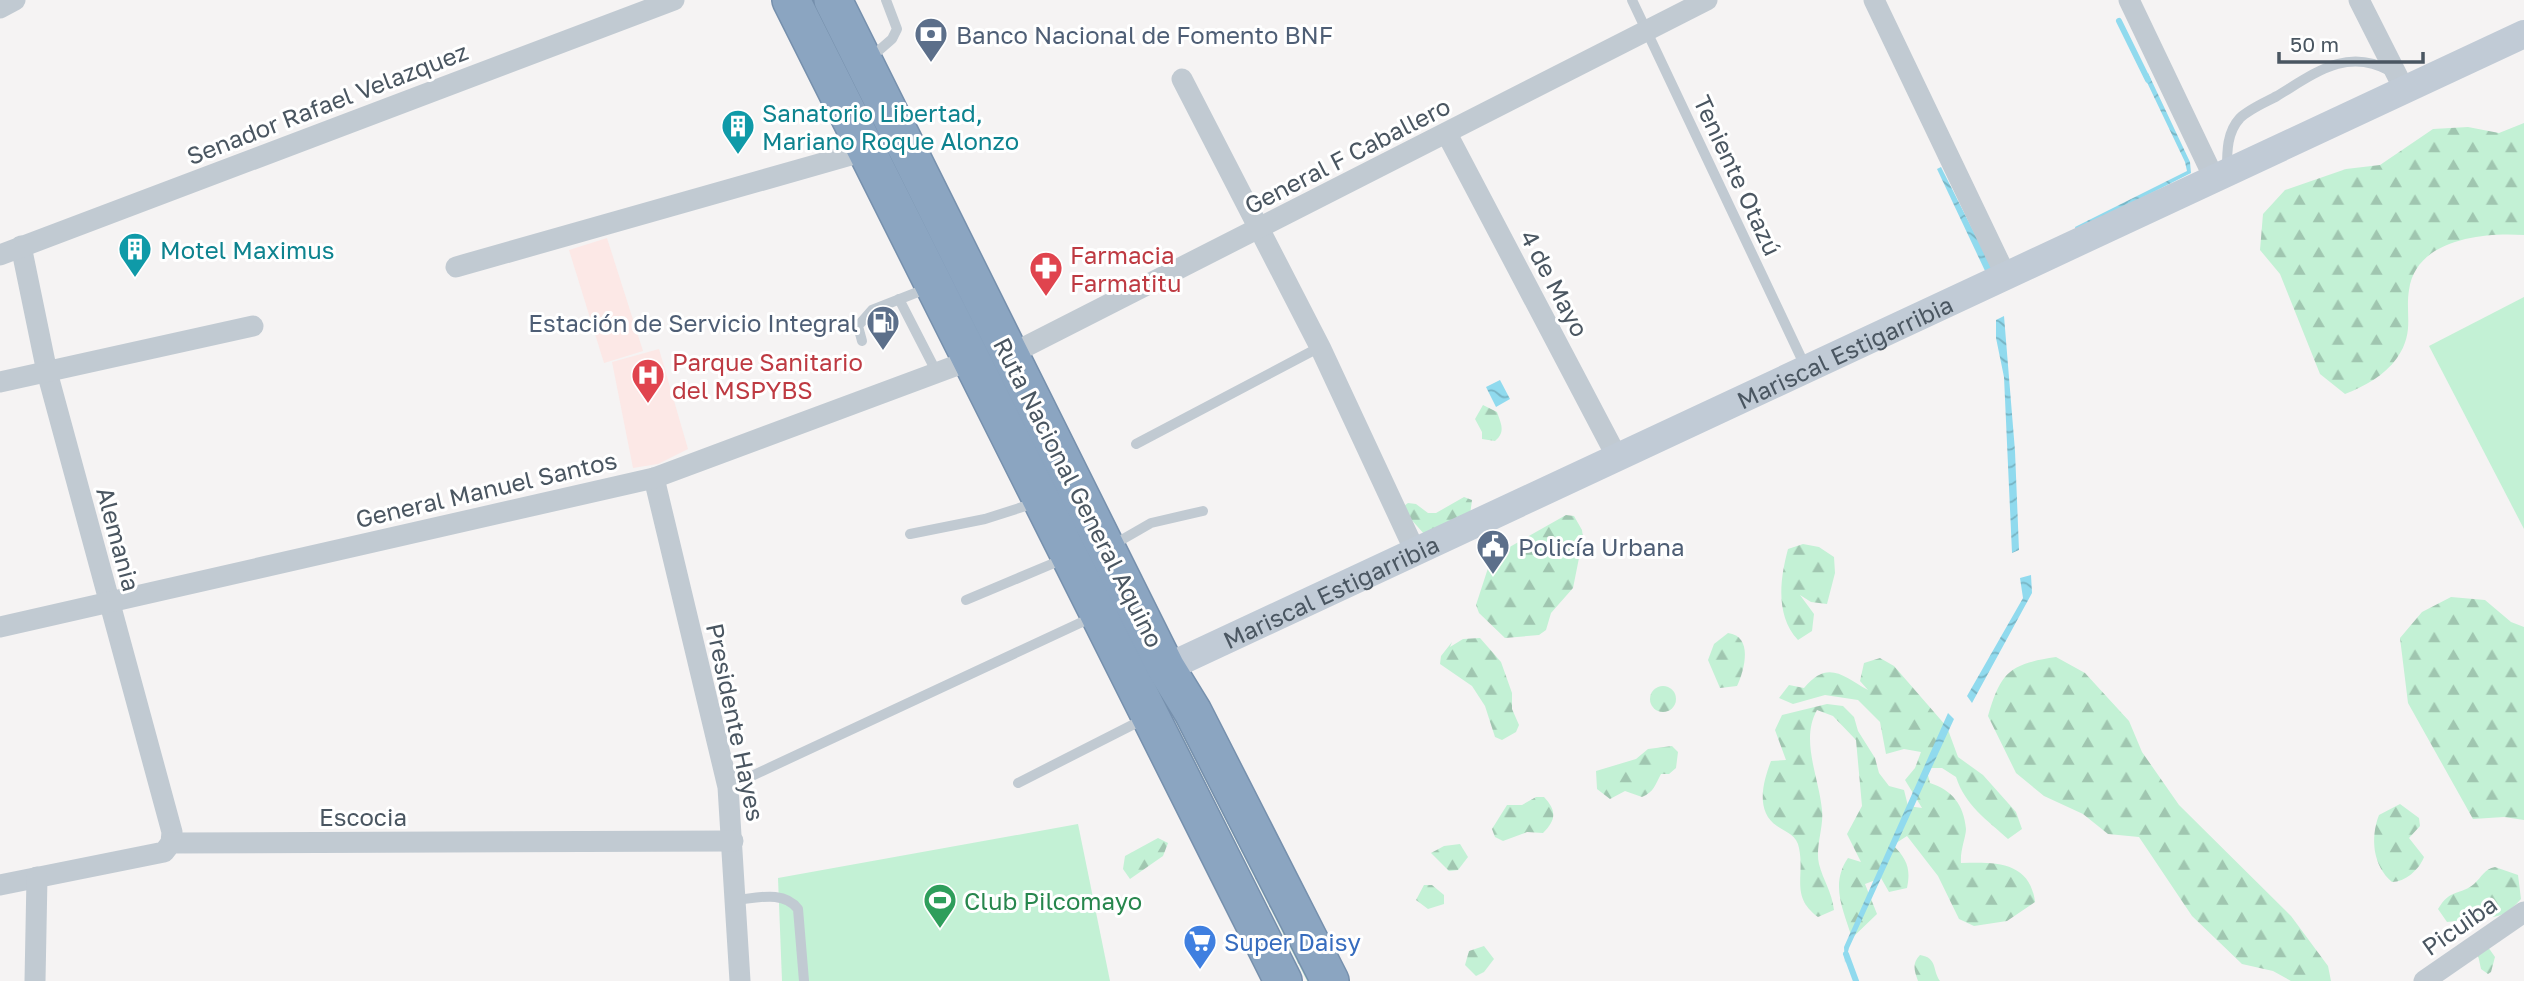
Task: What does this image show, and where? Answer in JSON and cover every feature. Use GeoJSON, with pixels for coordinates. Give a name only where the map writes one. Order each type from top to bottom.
{"type":"FeatureCollection","features":[{"type":"Feature","properties":{"kind":"highway","name":"Ruta Nacional General Aquino"},"geometry":{"type":"LineString","coordinates":[[791,0],[1083,587],[1283,981]]}},
{"type":"Feature","properties":{"kind":"highway","name":"Ruta Nacional General Aquino"},"geometry":{"type":"LineString","coordinates":[[833,0],[1166,668],[1193,712],[1330,981]]}},
{"type":"Feature","properties":{"kind":"highway"},"geometry":{"type":"LineString","coordinates":[[1165,749],[1168,718],[1156,691],[1166,668]]}},
{"type":"Feature","properties":{"kind":"street"},"geometry":{"type":"LineString","coordinates":[[0,8],[15,0]]}},
{"type":"Feature","properties":{"kind":"street","name":"Senador Rafael Velazquez"},"geometry":{"type":"LineString","coordinates":[[0,255],[674,0]]}},
{"type":"Feature","properties":{"kind":"street","name":"General F Caballero"},"geometry":{"type":"LineString","coordinates":[[1009,355],[1707,0]]}},
{"type":"Feature","properties":{"kind":"street"},"geometry":{"type":"LineString","coordinates":[[1874,0],[2006,276]]}},
{"type":"Feature","properties":{"kind":"street"},"geometry":{"type":"LineString","coordinates":[[2129,0],[2220,175]]}},
{"type":"Feature","properties":{"kind":"street"},"geometry":{"type":"LineString","coordinates":[[2359,0],[2401,83]]}},
{"type":"Feature","properties":{"kind":"street","name":"Mariscal Estigarribia"},"geometry":{"type":"LineString","coordinates":[[1166,668],[2220,175],[2401,83],[2524,34]]}},
{"type":"Feature","properties":{"kind":"street"},"geometry":{"type":"LineString","coordinates":[[1182,79],[1320,347],[1415,551]]}},
{"type":"Feature","properties":{"kind":"street","name":"4 de Mayo"},"geometry":{"type":"LineString","coordinates":[[1447,134],[1617,457]]}},
{"type":"Feature","properties":{"kind":"street"},"geometry":{"type":"LineString","coordinates":[[456,267],[865,150]]}},
{"type":"Feature","properties":{"kind":"street","name":"Alemania"},"geometry":{"type":"LineString","coordinates":[[20,246],[47,372],[172,832],[171,843]]}},
{"type":"Feature","properties":{"kind":"street"},"geometry":{"type":"LineString","coordinates":[[0,382],[253,326]]}},
{"type":"Feature","properties":{"kind":"street","name":"General Manuel Santos"},"geometry":{"type":"LineString","coordinates":[[0,626],[654,478],[884,388],[971,360]]}},
{"type":"Feature","properties":{"kind":"street","name":"Presidente Hayes"},"geometry":{"type":"LineString","coordinates":[[654,478],[728,787],[740,981]]}},
{"type":"Feature","properties":{"kind":"street"},"geometry":{"type":"LineString","coordinates":[[1083,587],[1110,600],[1141,660],[1152,667],[1166,668]]}},
{"type":"Feature","properties":{"kind":"street","name":"Escocia"},"geometry":{"type":"LineString","coordinates":[[0,885],[164,852],[171,843],[733,841]]}},
{"type":"Feature","properties":{"kind":"street"},"geometry":{"type":"LineString","coordinates":[[35,981],[37,877]]}},
{"type":"Feature","properties":{"kind":"street","name":"Picuiba"},"geometry":{"type":"LineString","coordinates":[[2424,981],[2524,912]]}},
{"type":"Feature","properties":{"kind":"lane"},"geometry":{"type":"LineString","coordinates":[[864,63],[892,39],[897,29],[886,0]]}},
{"type":"Feature","properties":{"kind":"lane","name":"Teniente Otazú"},"geometry":{"type":"LineString","coordinates":[[1632,0],[1807,369]]}},
{"type":"Feature","properties":{"kind":"lane"},"geometry":{"type":"LineString","coordinates":[[2220,175],[2227,146],[2241,117],[2330,64],[2349,60],[2376,63],[2401,83]]}},
{"type":"Feature","properties":{"kind":"lane"},"geometry":{"type":"LineString","coordinates":[[862,341],[858,326],[872,310],[933,285]]}},
{"type":"Feature","properties":{"kind":"lane"},"geometry":{"type":"LineString","coordinates":[[899,299],[937,373]]}},
{"type":"Feature","properties":{"kind":"lane"},"geometry":{"type":"LineString","coordinates":[[1136,444],[1320,347]]}},
{"type":"Feature","properties":{"kind":"lane"},"geometry":{"type":"LineString","coordinates":[[910,534],[985,519],[1041,501]]}},
{"type":"Feature","properties":{"kind":"lane"},"geometry":{"type":"LineString","coordinates":[[1108,548],[1151,523],[1203,511]]}},
{"type":"Feature","properties":{"kind":"lane"},"geometry":{"type":"LineString","coordinates":[[728,787],[1083,587]]}},
{"type":"Feature","properties":{"kind":"lane"},"geometry":{"type":"LineString","coordinates":[[966,600],[1083,587]]}},
{"type":"Feature","properties":{"kind":"lane"},"geometry":{"type":"LineString","coordinates":[[1017,783],[1148,716]]}},
{"type":"Feature","properties":{"kind":"lane"},"geometry":{"type":"LineString","coordinates":[[736,900],[773,897],[793,902],[798,909],[804,981]]}},
{"type":"Feature","properties":{"kind":"shaded area","name":"Parque Sanitario del MSPYBS"},"geometry":{"type":"Polygon","coordinates":[[[607,238],[643,351],[604,363],[569,250],[607,238]]]}},
{"type":"Feature","properties":{"kind":"shaded area","name":"Parque Sanitario del MSPYBS"},"geometry":{"type":"Polygon","coordinates":[[[659,349],[688,449],[658,464],[633,468],[612,362],[659,349]]]}},
{"type":"Feature","properties":{"kind":"green space"},"geometry":{"type":"Polygon","coordinates":[[[2524,123],[2524,235],[2490,235],[2454,242],[2424,259],[2414,273],[2409,290],[2408,332],[2403,349],[2380,375],[2345,394],[2320,374],[2280,274],[2260,250],[2263,214],[2285,190],[2346,169],[2380,165],[2433,129],[2468,127],[2499,133],[2524,123]]]}},
{"type":"Feature","properties":{"kind":"green space"},"geometry":{"type":"Polygon","coordinates":[[[2524,297],[2524,529],[2429,346],[2524,297]]]}},
{"type":"Feature","properties":{"kind":"green space"},"geometry":{"type":"Polygon","coordinates":[[[1483,405],[1497,412],[1500,420],[1502,431],[1495,441],[1482,439],[1482,432],[1475,419],[1483,405]]]}},
{"type":"Feature","properties":{"kind":"green space"},"geometry":{"type":"Polygon","coordinates":[[[1464,497],[1472,500],[1470,515],[1425,535],[1401,508],[1408,503],[1416,504],[1428,513],[1436,513],[1464,497]]]}},
{"type":"Feature","properties":{"kind":"green space"},"geometry":{"type":"Polygon","coordinates":[[[1566,515],[1574,516],[1582,530],[1583,538],[1573,588],[1551,613],[1546,630],[1539,635],[1505,638],[1479,613],[1476,605],[1489,565],[1499,553],[1566,515]]]}},
{"type":"Feature","properties":{"kind":"green space"},"geometry":{"type":"Polygon","coordinates":[[[1803,544],[1819,547],[1834,557],[1835,573],[1827,604],[1811,602],[1800,595],[1814,614],[1812,631],[1798,640],[1786,619],[1781,596],[1788,549],[1803,544]]]}},
{"type":"Feature","properties":{"kind":"green space"},"geometry":{"type":"Polygon","coordinates":[[[2451,597],[2485,600],[2511,622],[2524,627],[2524,820],[2504,817],[2473,819],[2408,703],[2400,638],[2422,612],[2451,597]]]}},
{"type":"Feature","properties":{"kind":"green space"},"geometry":{"type":"Polygon","coordinates":[[[1728,633],[1741,640],[1745,654],[1744,663],[1737,686],[1720,688],[1708,660],[1714,644],[1728,633]]]}},
{"type":"Feature","properties":{"kind":"green space"},"geometry":{"type":"Polygon","coordinates":[[[1480,638],[1501,662],[1512,693],[1512,709],[1519,725],[1516,732],[1502,740],[1495,737],[1485,706],[1472,686],[1440,664],[1441,656],[1452,642],[1450,647],[1463,639],[1480,638]]]}},
{"type":"Feature","properties":{"kind":"green space"},"geometry":{"type":"Polygon","coordinates":[[[2056,657],[2085,673],[2129,721],[2142,752],[2179,805],[2291,916],[2328,966],[2331,981],[2291,981],[2273,971],[2242,964],[2192,916],[2139,837],[2108,834],[2083,814],[2044,796],[2016,773],[1988,716],[1993,701],[2003,679],[2010,672],[2028,663],[2056,657]]]}},
{"type":"Feature","properties":{"kind":"green space"},"geometry":{"type":"Polygon","coordinates":[[[1880,658],[1894,666],[1947,727],[1958,757],[1983,775],[2016,812],[2022,829],[2008,839],[1971,804],[1956,777],[1942,768],[1926,768],[1930,783],[1951,794],[1963,813],[1966,829],[1961,863],[2009,867],[2026,878],[2032,889],[2035,902],[2007,921],[1974,926],[1959,919],[1938,876],[1907,836],[1893,845],[1907,865],[1907,888],[1889,892],[1881,878],[1865,884],[1877,914],[1852,938],[1839,887],[1848,858],[1861,862],[1847,834],[1862,806],[1856,740],[1833,716],[1817,710],[1812,722],[1810,746],[1822,810],[1818,857],[1834,910],[1818,917],[1804,901],[1800,886],[1798,844],[1791,834],[1770,820],[1763,804],[1765,778],[1771,761],[1786,760],[1775,730],[1782,715],[1827,704],[1843,706],[1854,717],[1858,731],[1875,758],[1879,773],[1889,786],[1904,790],[1908,806],[1922,808],[1905,780],[1915,768],[1921,752],[1904,749],[1886,754],[1880,722],[1858,700],[1825,695],[1793,704],[1779,698],[1789,685],[1804,688],[1813,679],[1828,672],[1843,676],[1868,690],[1860,681],[1864,663],[1880,658]]]}},
{"type":"Feature","properties":{"kind":"green space"},"geometry":{"type":"Polygon","coordinates":[[[1663,686],[1672,690],[1676,699],[1672,708],[1663,712],[1654,708],[1650,699],[1654,690],[1663,686]]]}},
{"type":"Feature","properties":{"kind":"green space"},"geometry":{"type":"Polygon","coordinates":[[[1177,717],[1312,981],[1307,981],[1174,718],[1177,717]]]}},
{"type":"Feature","properties":{"kind":"green space"},"geometry":{"type":"Polygon","coordinates":[[[1672,746],[1678,752],[1676,768],[1669,774],[1661,774],[1654,788],[1646,795],[1642,797],[1625,791],[1610,799],[1597,789],[1596,771],[1636,759],[1648,749],[1672,746]]]}},
{"type":"Feature","properties":{"kind":"green space"},"geometry":{"type":"Polygon","coordinates":[[[1536,797],[1544,797],[1553,811],[1552,820],[1543,833],[1527,832],[1503,841],[1495,837],[1492,829],[1507,805],[1522,805],[1536,797]]]}},
{"type":"Feature","properties":{"kind":"green space"},"geometry":{"type":"Polygon","coordinates":[[[2400,804],[2419,818],[2420,826],[2409,838],[2424,857],[2411,874],[2392,882],[2377,860],[2374,842],[2379,815],[2400,804]]]}},
{"type":"Feature","properties":{"kind":"green space","name":"Club Pilcomayo"},"geometry":{"type":"Polygon","coordinates":[[[1078,824],[1110,981],[782,981],[778,878],[1078,824]]]}},
{"type":"Feature","properties":{"kind":"green space"},"geometry":{"type":"Polygon","coordinates":[[[1158,838],[1168,843],[1163,856],[1130,879],[1123,869],[1125,856],[1158,838]]]}},
{"type":"Feature","properties":{"kind":"green space"},"geometry":{"type":"Polygon","coordinates":[[[1460,844],[1468,857],[1458,870],[1449,871],[1431,853],[1444,846],[1460,844]]]}},
{"type":"Feature","properties":{"kind":"green space"},"geometry":{"type":"Polygon","coordinates":[[[2495,867],[2518,875],[2521,899],[2499,916],[2486,917],[2471,913],[2456,921],[2447,922],[2438,909],[2442,902],[2470,887],[2486,871],[2495,867]]]}},
{"type":"Feature","properties":{"kind":"green space"},"geometry":{"type":"Polygon","coordinates":[[[1424,885],[1432,885],[1444,895],[1444,904],[1428,909],[1416,900],[1424,885]]]}},
{"type":"Feature","properties":{"kind":"green space"},"geometry":{"type":"Polygon","coordinates":[[[1484,946],[1494,959],[1484,972],[1476,976],[1465,965],[1469,951],[1484,946]]]}},
{"type":"Feature","properties":{"kind":"green space"},"geometry":{"type":"Polygon","coordinates":[[[2488,947],[2495,957],[2488,974],[2481,969],[2478,955],[2488,947]]]}},
{"type":"Feature","properties":{"kind":"green space"},"geometry":{"type":"Polygon","coordinates":[[[1920,955],[1930,959],[1940,981],[1918,981],[1914,967],[1920,955]]]}},
{"type":"Feature","properties":{"kind":"water"},"geometry":{"type":"Polygon","coordinates":[[[2148,73],[2190,162],[2191,173],[2076,231],[2075,227],[2187,171],[2144,76],[2148,73]]]}},
{"type":"Feature","properties":{"kind":"water"},"geometry":{"type":"Polygon","coordinates":[[[1941,167],[1993,270],[1986,273],[1937,169],[1941,167]]]}},
{"type":"Feature","properties":{"kind":"water"},"geometry":{"type":"Polygon","coordinates":[[[2004,316],[2015,451],[2019,550],[2012,553],[2004,377],[1996,338],[1996,320],[2004,316]]]}},
{"type":"Feature","properties":{"kind":"water"},"geometry":{"type":"Polygon","coordinates":[[[1500,380],[1510,399],[1496,407],[1486,387],[1500,380]]]}},
{"type":"Feature","properties":{"kind":"water"},"geometry":{"type":"Polygon","coordinates":[[[2031,575],[2032,593],[1972,703],[1967,696],[2023,598],[2020,578],[2031,575]]]}},
{"type":"Feature","properties":{"kind":"water"},"geometry":{"type":"Polygon","coordinates":[[[1948,713],[1954,719],[1849,948],[1845,963],[1844,947],[1948,713]]]}},
{"type":"Feature","properties":{"kind":"waterway"},"geometry":{"type":"LineString","coordinates":[[2119,21],[2148,80]]}},
{"type":"Feature","properties":{"kind":"waterway"},"geometry":{"type":"LineString","coordinates":[[1846,954],[1856,981]]}},
{"type":"Feature","properties":{"kind":"place","name":"Banco Nacional de Fomento BNF"},"geometry":{"type":"Point","coordinates":[931,64]}},
{"type":"Feature","properties":{"kind":"place","name":"Sanatorio Libertad, Mariano Roque Alonzo"},"geometry":{"type":"Point","coordinates":[738,156]}},
{"type":"Feature","properties":{"kind":"place","name":"Motel Maximus"},"geometry":{"type":"Point","coordinates":[135,279]}},
{"type":"Feature","properties":{"kind":"place","name":"Farmacia Farmatitu"},"geometry":{"type":"Point","coordinates":[1046,298]}},
{"type":"Feature","properties":{"kind":"place","name":"Estación de Servicio Integral"},"geometry":{"type":"Point","coordinates":[883,352]}},
{"type":"Feature","properties":{"kind":"place","name":"Parque Sanitario del MSPYBS"},"geometry":{"type":"Point","coordinates":[648,405]}},
{"type":"Feature","properties":{"kind":"place","name":"Policía Urbana"},"geometry":{"type":"Point","coordinates":[1493,576]}},
{"type":"Feature","properties":{"kind":"place","name":"Club Pilcomayo"},"geometry":{"type":"Point","coordinates":[940,930]}},
{"type":"Feature","properties":{"kind":"place","name":"Super Daisy"},"geometry":{"type":"Point","coordinates":[1200,971]}}]}
